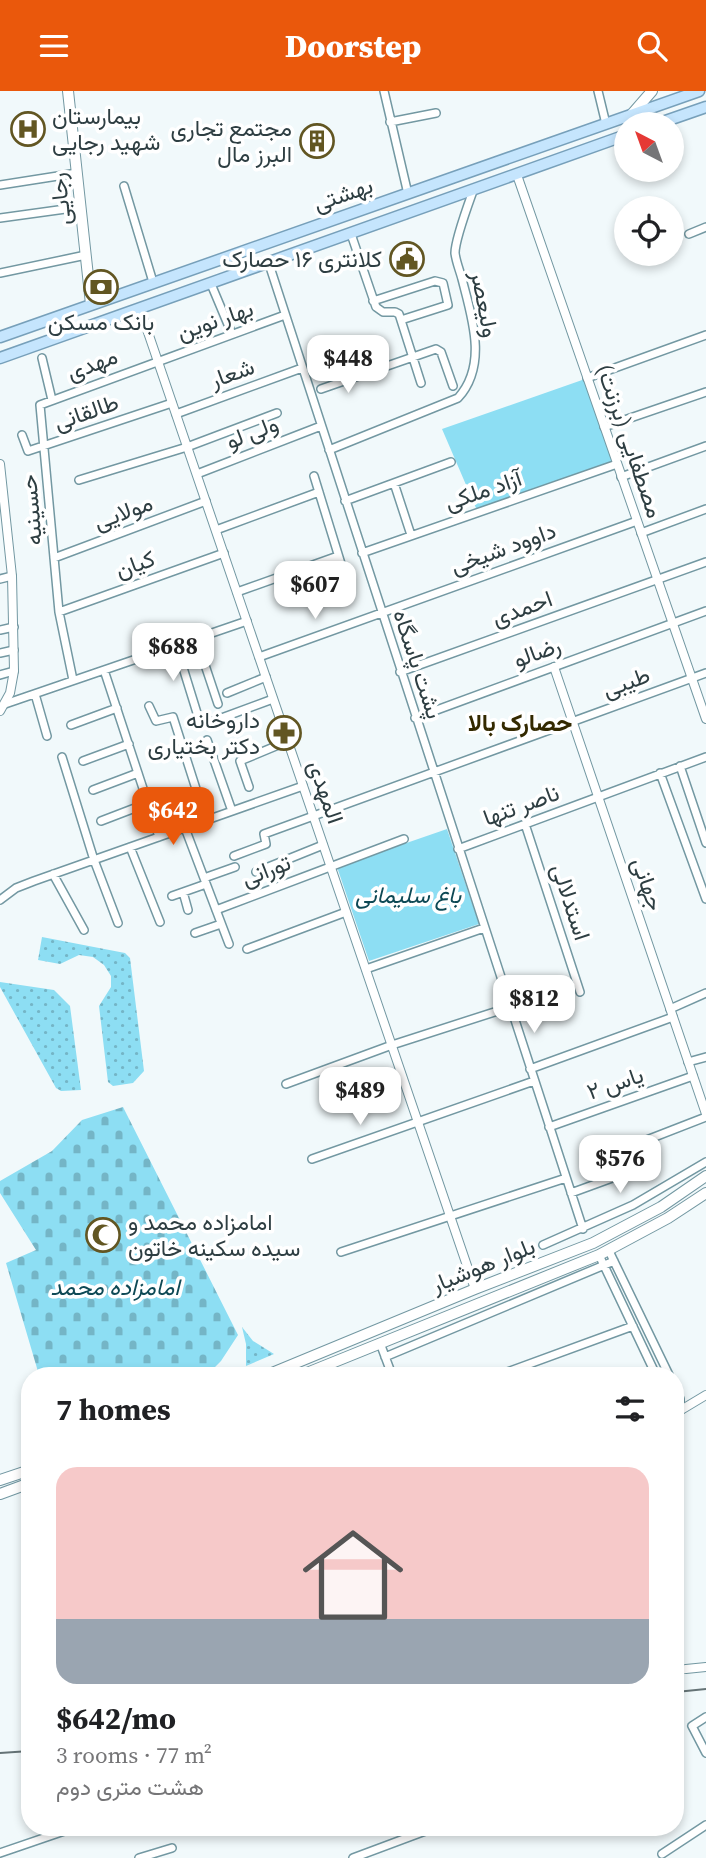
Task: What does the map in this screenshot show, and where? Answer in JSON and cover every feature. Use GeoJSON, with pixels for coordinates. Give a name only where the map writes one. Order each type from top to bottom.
{"type":"FeatureCollection","features":[{"type":"Feature","properties":{"kind":"main road","name":"رجایی"},"geometry":{"type":"LineString","coordinates":[[68,91],[91,304]]}},
{"type":"Feature","properties":{"kind":"main road"},"geometry":{"type":"LineString","coordinates":[[634,112],[652,91]]}},
{"type":"Feature","properties":{"kind":"main road","name":"بهشتی"},"geometry":{"type":"LineString","coordinates":[[642,112],[699,91]]}},
{"type":"Feature","properties":{"kind":"main road"},"geometry":{"type":"LineString","coordinates":[[684,115],[706,107]]}},
{"type":"Feature","properties":{"kind":"main road","name":"بهشتی"},"geometry":{"type":"LineString","coordinates":[[0,337],[614,121]]}},
{"type":"Feature","properties":{"kind":"main road","name":"بهشتی"},"geometry":{"type":"LineString","coordinates":[[0,358],[614,139]]}},
{"type":"Feature","properties":{"kind":"main road"},"geometry":{"type":"LineString","coordinates":[[281,238],[277,243],[277,250],[281,255],[289,257]]}},
{"type":"Feature","properties":{"kind":"main road"},"geometry":{"type":"LineString","coordinates":[[250,249],[261,258],[256,269]]}},
{"type":"Feature","properties":{"kind":"main road","name":"بلوار هوشیار"},"geometry":{"type":"LineString","coordinates":[[286,1367],[593,1243],[641,1219],[706,1176]]}},
{"type":"Feature","properties":{"kind":"main road","name":"بلوار هوشیار"},"geometry":{"type":"LineString","coordinates":[[322,1367],[604,1253],[668,1218],[706,1193]]}},
{"type":"Feature","properties":{"kind":"main road"},"geometry":{"type":"LineString","coordinates":[[0,1480],[21,1473]]}},
{"type":"Feature","properties":{"kind":"main road"},"geometry":{"type":"LineString","coordinates":[[0,1494],[21,1486]]}},
{"type":"Feature","properties":{"kind":"street"},"geometry":{"type":"LineString","coordinates":[[384,91],[408,194]]}},
{"type":"Feature","properties":{"kind":"street"},"geometry":{"type":"LineString","coordinates":[[598,91],[606,124]]}},
{"type":"Feature","properties":{"kind":"street"},"geometry":{"type":"LineString","coordinates":[[390,122],[436,113]]}},
{"type":"Feature","properties":{"kind":"street"},"geometry":{"type":"LineString","coordinates":[[0,185],[77,173]]}},
{"type":"Feature","properties":{"kind":"street","name":"مصطفایی (برزنت)"},"geometry":{"type":"LineString","coordinates":[[516,175],[706,719]]}},
{"type":"Feature","properties":{"kind":"street"},"geometry":{"type":"LineString","coordinates":[[124,185],[153,282]]}},
{"type":"Feature","properties":{"kind":"street","name":"ولیعصر"},"geometry":{"type":"LineString","coordinates":[[329,450],[458,398],[467,386],[475,367],[473,332],[455,252],[473,191]]}},
{"type":"Feature","properties":{"kind":"street"},"geometry":{"type":"LineString","coordinates":[[0,218],[80,207]]}},
{"type":"Feature","properties":{"kind":"street"},"geometry":{"type":"LineString","coordinates":[[689,234],[706,227]]}},
{"type":"Feature","properties":{"kind":"street"},"geometry":{"type":"LineString","coordinates":[[351,235],[379,311],[395,312],[401,320],[421,383]]}},
{"type":"Feature","properties":{"kind":"street"},"geometry":{"type":"LineString","coordinates":[[0,273],[86,255]]}},
{"type":"Feature","properties":{"kind":"street","name":"پشت پاسگاه"},"geometry":{"type":"LineString","coordinates":[[269,264],[458,849]]}},
{"type":"Feature","properties":{"kind":"street"},"geometry":{"type":"LineString","coordinates":[[373,300],[435,281],[443,283],[448,305],[401,320]]}},
{"type":"Feature","properties":{"kind":"street"},"geometry":{"type":"LineString","coordinates":[[211,284],[232,334]]}},
{"type":"Feature","properties":{"kind":"street","name":"المهدی"},"geometry":{"type":"LineString","coordinates":[[140,309],[475,1289]]}},
{"type":"Feature","properties":{"kind":"street","name":"بهار نوین"},"geometry":{"type":"LineString","coordinates":[[158,360],[285,315]]}},
{"type":"Feature","properties":{"kind":"street"},"geometry":{"type":"LineString","coordinates":[[587,378],[706,335]]}},
{"type":"Feature","properties":{"kind":"street"},"geometry":{"type":"LineString","coordinates":[[321,389],[436,349],[440,350],[453,386]]}},
{"type":"Feature","properties":{"kind":"street"},"geometry":{"type":"LineString","coordinates":[[42,358],[52,400]]}},
{"type":"Feature","properties":{"kind":"street","name":"مهدی"},"geometry":{"type":"LineString","coordinates":[[40,405],[158,360]]}},
{"type":"Feature","properties":{"kind":"street","name":"شعار"},"geometry":{"type":"LineString","coordinates":[[176,414],[302,367]]}},
{"type":"Feature","properties":{"kind":"street"},"geometry":{"type":"LineString","coordinates":[[604,427],[706,392]]}},
{"type":"Feature","properties":{"kind":"street","name":"طالقانی"},"geometry":{"type":"LineString","coordinates":[[22,435],[28,451],[173,403]]}},
{"type":"Feature","properties":{"kind":"street","name":"حسینیه"},"geometry":{"type":"LineString","coordinates":[[40,405],[59,612],[73,680]]}},
{"type":"Feature","properties":{"kind":"street"},"geometry":{"type":"LineString","coordinates":[[79,480],[187,447],[277,413]]}},
{"type":"Feature","properties":{"kind":"street","name":"ولی لو"},"geometry":{"type":"LineString","coordinates":[[197,474],[321,426]]}},
{"type":"Feature","properties":{"kind":"street"},"geometry":{"type":"LineString","coordinates":[[621,477],[706,446]]}},
{"type":"Feature","properties":{"kind":"street"},"geometry":{"type":"LineString","coordinates":[[345,501],[451,462]]}},
{"type":"Feature","properties":{"kind":"street"},"geometry":{"type":"LineString","coordinates":[[0,464],[4,533],[12,576],[14,627],[14,671],[3,707]]}},
{"type":"Feature","properties":{"kind":"street","name":"آزاد ملکی"},"geometry":{"type":"LineString","coordinates":[[362,553],[617,464]]}},
{"type":"Feature","properties":{"kind":"street"},"geometry":{"type":"LineString","coordinates":[[314,476],[346,580]]}},
{"type":"Feature","properties":{"kind":"street"},"geometry":{"type":"LineString","coordinates":[[394,483],[411,535]]}},
{"type":"Feature","properties":{"kind":"street"},"geometry":{"type":"LineString","coordinates":[[216,530],[319,492]]}},
{"type":"Feature","properties":{"kind":"street","name":"مولایی"},"geometry":{"type":"LineString","coordinates":[[54,558],[206,501]]}},
{"type":"Feature","properties":{"kind":"street"},"geometry":{"type":"LineString","coordinates":[[641,533],[706,509]]}},
{"type":"Feature","properties":{"kind":"street","name":"داوود شیخی"},"geometry":{"type":"LineString","coordinates":[[259,657],[637,521]]}},
{"type":"Feature","properties":{"kind":"street","name":"کیان"},"geometry":{"type":"LineString","coordinates":[[59,612],[223,553]]}},
{"type":"Feature","properties":{"kind":"street"},"geometry":{"type":"LineString","coordinates":[[237,592],[338,556]]}},
{"type":"Feature","properties":{"kind":"street","name":"احمدی"},"geometry":{"type":"LineString","coordinates":[[401,672],[706,562]]}},
{"type":"Feature","properties":{"kind":"street"},"geometry":{"type":"LineString","coordinates":[[0,579],[12,576]]}},
{"type":"Feature","properties":{"kind":"street","name":"رضالو"},"geometry":{"type":"LineString","coordinates":[[415,718],[706,611]]}},
{"type":"Feature","properties":{"kind":"street"},"geometry":{"type":"LineString","coordinates":[[3,707],[73,680],[247,621]]}},
{"type":"Feature","properties":{"kind":"street"},"geometry":{"type":"LineString","coordinates":[[0,630],[14,627]]}},
{"type":"Feature","properties":{"kind":"street"},"geometry":{"type":"LineString","coordinates":[[196,638],[218,704]]}},
{"type":"Feature","properties":{"kind":"street"},"geometry":{"type":"LineString","coordinates":[[176,645],[197,713]]}},
{"type":"Feature","properties":{"kind":"street"},"geometry":{"type":"LineString","coordinates":[[0,653],[14,650]]}},
{"type":"Feature","properties":{"kind":"street","name":"جهانی"},"geometry":{"type":"LineString","coordinates":[[554,667],[706,1115]]}},
{"type":"Feature","properties":{"kind":"street"},"geometry":{"type":"LineString","coordinates":[[104,670],[159,837]]}},
{"type":"Feature","properties":{"kind":"street"},"geometry":{"type":"LineString","coordinates":[[0,675],[14,671]]}},
{"type":"Feature","properties":{"kind":"street","name":"طیبی"},"geometry":{"type":"LineString","coordinates":[[234,856],[266,844],[264,834],[706,673]]}},
{"type":"Feature","properties":{"kind":"street"},"geometry":{"type":"LineString","coordinates":[[227,692],[266,677]]}},
{"type":"Feature","properties":{"kind":"street"},"geometry":{"type":"LineString","coordinates":[[35,694],[47,736]]}},
{"type":"Feature","properties":{"kind":"street"},"geometry":{"type":"LineString","coordinates":[[208,723],[274,699]]}},
{"type":"Feature","properties":{"kind":"street"},"geometry":{"type":"LineString","coordinates":[[149,706],[156,722],[173,717],[206,820]]}},
{"type":"Feature","properties":{"kind":"street"},"geometry":{"type":"LineString","coordinates":[[71,725],[117,708]]}},
{"type":"Feature","properties":{"kind":"street"},"geometry":{"type":"LineString","coordinates":[[207,740],[232,811]]}},
{"type":"Feature","properties":{"kind":"street"},"geometry":{"type":"LineString","coordinates":[[249,787],[240,761],[288,741]]}},
{"type":"Feature","properties":{"kind":"street"},"geometry":{"type":"LineString","coordinates":[[83,761],[129,744]]}},
{"type":"Feature","properties":{"kind":"street"},"geometry":{"type":"LineString","coordinates":[[62,757],[94,860],[118,923]]}},
{"type":"Feature","properties":{"kind":"street"},"geometry":{"type":"LineString","coordinates":[[598,797],[706,757]]}},
{"type":"Feature","properties":{"kind":"street"},"geometry":{"type":"LineString","coordinates":[[680,766],[706,842]]}},
{"type":"Feature","properties":{"kind":"street"},"geometry":{"type":"LineString","coordinates":[[93,790],[138,773]]}},
{"type":"Feature","properties":{"kind":"street"},"geometry":{"type":"LineString","coordinates":[[660,773],[706,899]]}},
{"type":"Feature","properties":{"kind":"street"},"geometry":{"type":"LineString","coordinates":[[0,899],[16,888],[53,874],[303,786]]}},
{"type":"Feature","properties":{"kind":"street","name":"ناصر تنها"},"geometry":{"type":"LineString","coordinates":[[458,849],[598,797]]}},
{"type":"Feature","properties":{"kind":"street"},"geometry":{"type":"LineString","coordinates":[[101,821],[148,803]]}},
{"type":"Feature","properties":{"kind":"street","name":"استدلالی"},"geometry":{"type":"LineString","coordinates":[[525,824],[580,992]]}},
{"type":"Feature","properties":{"kind":"street"},"geometry":{"type":"LineString","coordinates":[[185,828],[229,944]]}},
{"type":"Feature","properties":{"kind":"street","name":"تورانی"},"geometry":{"type":"LineString","coordinates":[[216,911],[404,839]]}},
{"type":"Feature","properties":{"kind":"street"},"geometry":{"type":"LineString","coordinates":[[256,872],[323,845]]}},
{"type":"Feature","properties":{"kind":"street"},"geometry":{"type":"LineString","coordinates":[[130,847],[160,922]]}},
{"type":"Feature","properties":{"kind":"street"},"geometry":{"type":"LineString","coordinates":[[458,849],[583,1229]]}},
{"type":"Feature","properties":{"kind":"street"},"geometry":{"type":"LineString","coordinates":[[172,896],[234,867]]}},
{"type":"Feature","properties":{"kind":"street"},"geometry":{"type":"LineString","coordinates":[[53,874],[84,930]]}},
{"type":"Feature","properties":{"kind":"street"},"geometry":{"type":"LineString","coordinates":[[183,892],[188,910]]}},
{"type":"Feature","properties":{"kind":"street"},"geometry":{"type":"LineString","coordinates":[[247,949],[346,912]]}},
{"type":"Feature","properties":{"kind":"street"},"geometry":{"type":"LineString","coordinates":[[195,933],[221,924]]}},
{"type":"Feature","properties":{"kind":"street"},"geometry":{"type":"LineString","coordinates":[[366,969],[484,929]]}},
{"type":"Feature","properties":{"kind":"street"},"geometry":{"type":"LineString","coordinates":[[530,1069],[672,1013],[706,993]]}},
{"type":"Feature","properties":{"kind":"street"},"geometry":{"type":"LineString","coordinates":[[286,1084],[392,1045],[510,1007]]}},
{"type":"Feature","properties":{"kind":"street"},"geometry":{"type":"LineString","coordinates":[[688,1062],[706,1057]]}},
{"type":"Feature","properties":{"kind":"street","name":"یاس ۲"},"geometry":{"type":"LineString","coordinates":[[549,1127],[693,1076]]}},
{"type":"Feature","properties":{"kind":"street"},"geometry":{"type":"LineString","coordinates":[[312,1159],[534,1081]]}},
{"type":"Feature","properties":{"kind":"street"},"geometry":{"type":"LineString","coordinates":[[571,1193],[645,1166],[639,1143],[706,1115]]}},
{"type":"Feature","properties":{"kind":"street"},"geometry":{"type":"LineString","coordinates":[[543,1245],[633,1205],[706,1162]]}},
{"type":"Feature","properties":{"kind":"street"},"geometry":{"type":"LineString","coordinates":[[341,1252],[566,1178]]}},
{"type":"Feature","properties":{"kind":"street"},"geometry":{"type":"LineString","coordinates":[[633,1205],[641,1219]]}},
{"type":"Feature","properties":{"kind":"street"},"geometry":{"type":"LineString","coordinates":[[604,1253],[614,1261],[665,1367]]}},
{"type":"Feature","properties":{"kind":"street"},"geometry":{"type":"LineString","coordinates":[[604,1253],[604,1266],[650,1367]]}},
{"type":"Feature","properties":{"kind":"street"},"geometry":{"type":"LineString","coordinates":[[385,1357],[614,1261]]}},
{"type":"Feature","properties":{"kind":"street"},"geometry":{"type":"LineString","coordinates":[[521,1367],[633,1326]]}},
{"type":"Feature","properties":{"kind":"street"},"geometry":{"type":"LineString","coordinates":[[380,1343],[389,1367]]}},
{"type":"Feature","properties":{"kind":"street"},"geometry":{"type":"LineString","coordinates":[[684,1406],[706,1395]]}},
{"type":"Feature","properties":{"kind":"street"},"geometry":{"type":"LineString","coordinates":[[685,1669],[706,1667]]}},
{"type":"Feature","properties":{"kind":"street"},"geometry":{"type":"LineString","coordinates":[[706,1717],[692,1726],[706,1753]]}},
{"type":"Feature","properties":{"kind":"street"},"geometry":{"type":"LineString","coordinates":[[663,1854],[706,1825]]}},
{"type":"Feature","properties":{"kind":"street"},"geometry":{"type":"LineString","coordinates":[[0,1853],[50,1836]]}},
{"type":"Feature","properties":{"kind":"street"},"geometry":{"type":"LineString","coordinates":[[353,1858],[412,1836]]}},
{"type":"Feature","properties":{"kind":"street"},"geometry":{"type":"LineString","coordinates":[[139,1858],[172,1848]]}},
{"type":"Feature","properties":{"kind":"green space"},"geometry":{"type":"Polygon","coordinates":[[[585,379],[614,463],[479,515],[442,429],[585,379]]]}},
{"type":"Feature","properties":{"kind":"green space","name":"باغ سلیمانی"},"geometry":{"type":"Polygon","coordinates":[[[447,829],[479,924],[369,961],[337,867],[447,829]]]}},
{"type":"Feature","properties":{"kind":"green space"},"geometry":{"type":"Polygon","coordinates":[[[42,937],[125,953],[130,958],[144,1071],[133,1083],[113,1086],[108,1082],[99,1006],[111,987],[111,976],[104,965],[93,957],[79,955],[60,964],[38,960],[42,937]]]}},
{"type":"Feature","properties":{"kind":"green space"},"geometry":{"type":"Polygon","coordinates":[[[0,982],[54,990],[70,1006],[81,1090],[61,1091],[56,1088],[0,987],[0,982]]]}},
{"type":"Feature","properties":{"kind":"green space","name":"امامزاده محمد"},"geometry":{"type":"Polygon","coordinates":[[[123,1107],[238,1335],[215,1367],[37,1367],[6,1263],[36,1250],[0,1193],[0,1181],[52,1151],[82,1120],[123,1107]]]}},
{"type":"Feature","properties":{"kind":"green space"},"geometry":{"type":"Polygon","coordinates":[[[242,1327],[253,1341],[274,1354],[246,1366],[246,1344],[242,1327]]]}},
{"type":"Feature","properties":{"kind":"tram line"},"geometry":{"type":"LineString","coordinates":[[684,1691],[706,1689]]}},
{"type":"Feature","properties":{"kind":"tram line"},"geometry":{"type":"LineString","coordinates":[[0,1753],[21,1752]]}},
{"type":"Feature","properties":{"kind":"place","name":"بیمارستان شهید رجایی"},"geometry":{"type":"Point","coordinates":[28,129]}},
{"type":"Feature","properties":{"kind":"place","name":"مجتمع تجاری البرز مال"},"geometry":{"type":"Point","coordinates":[317,141]}},
{"type":"Feature","properties":{"kind":"place","name":"کلانتری ۱۶ حصارک"},"geometry":{"type":"Point","coordinates":[407,259]}},
{"type":"Feature","properties":{"kind":"place","name":"بانک مسکن"},"geometry":{"type":"Point","coordinates":[101,287]}},
{"type":"Feature","properties":{"kind":"place","name":"داروخانه دکتر بختیاری"},"geometry":{"type":"Point","coordinates":[284,733]}},
{"type":"Feature","properties":{"kind":"place","name":"امامزاده محمد و سیده سکینه خاتون"},"geometry":{"type":"Point","coordinates":[103,1235]}},
{"type":"Feature","properties":{"kind":"district","name":"حصارک بالا"},"geometry":{"type":"Point","coordinates":[520,723]}}]}
